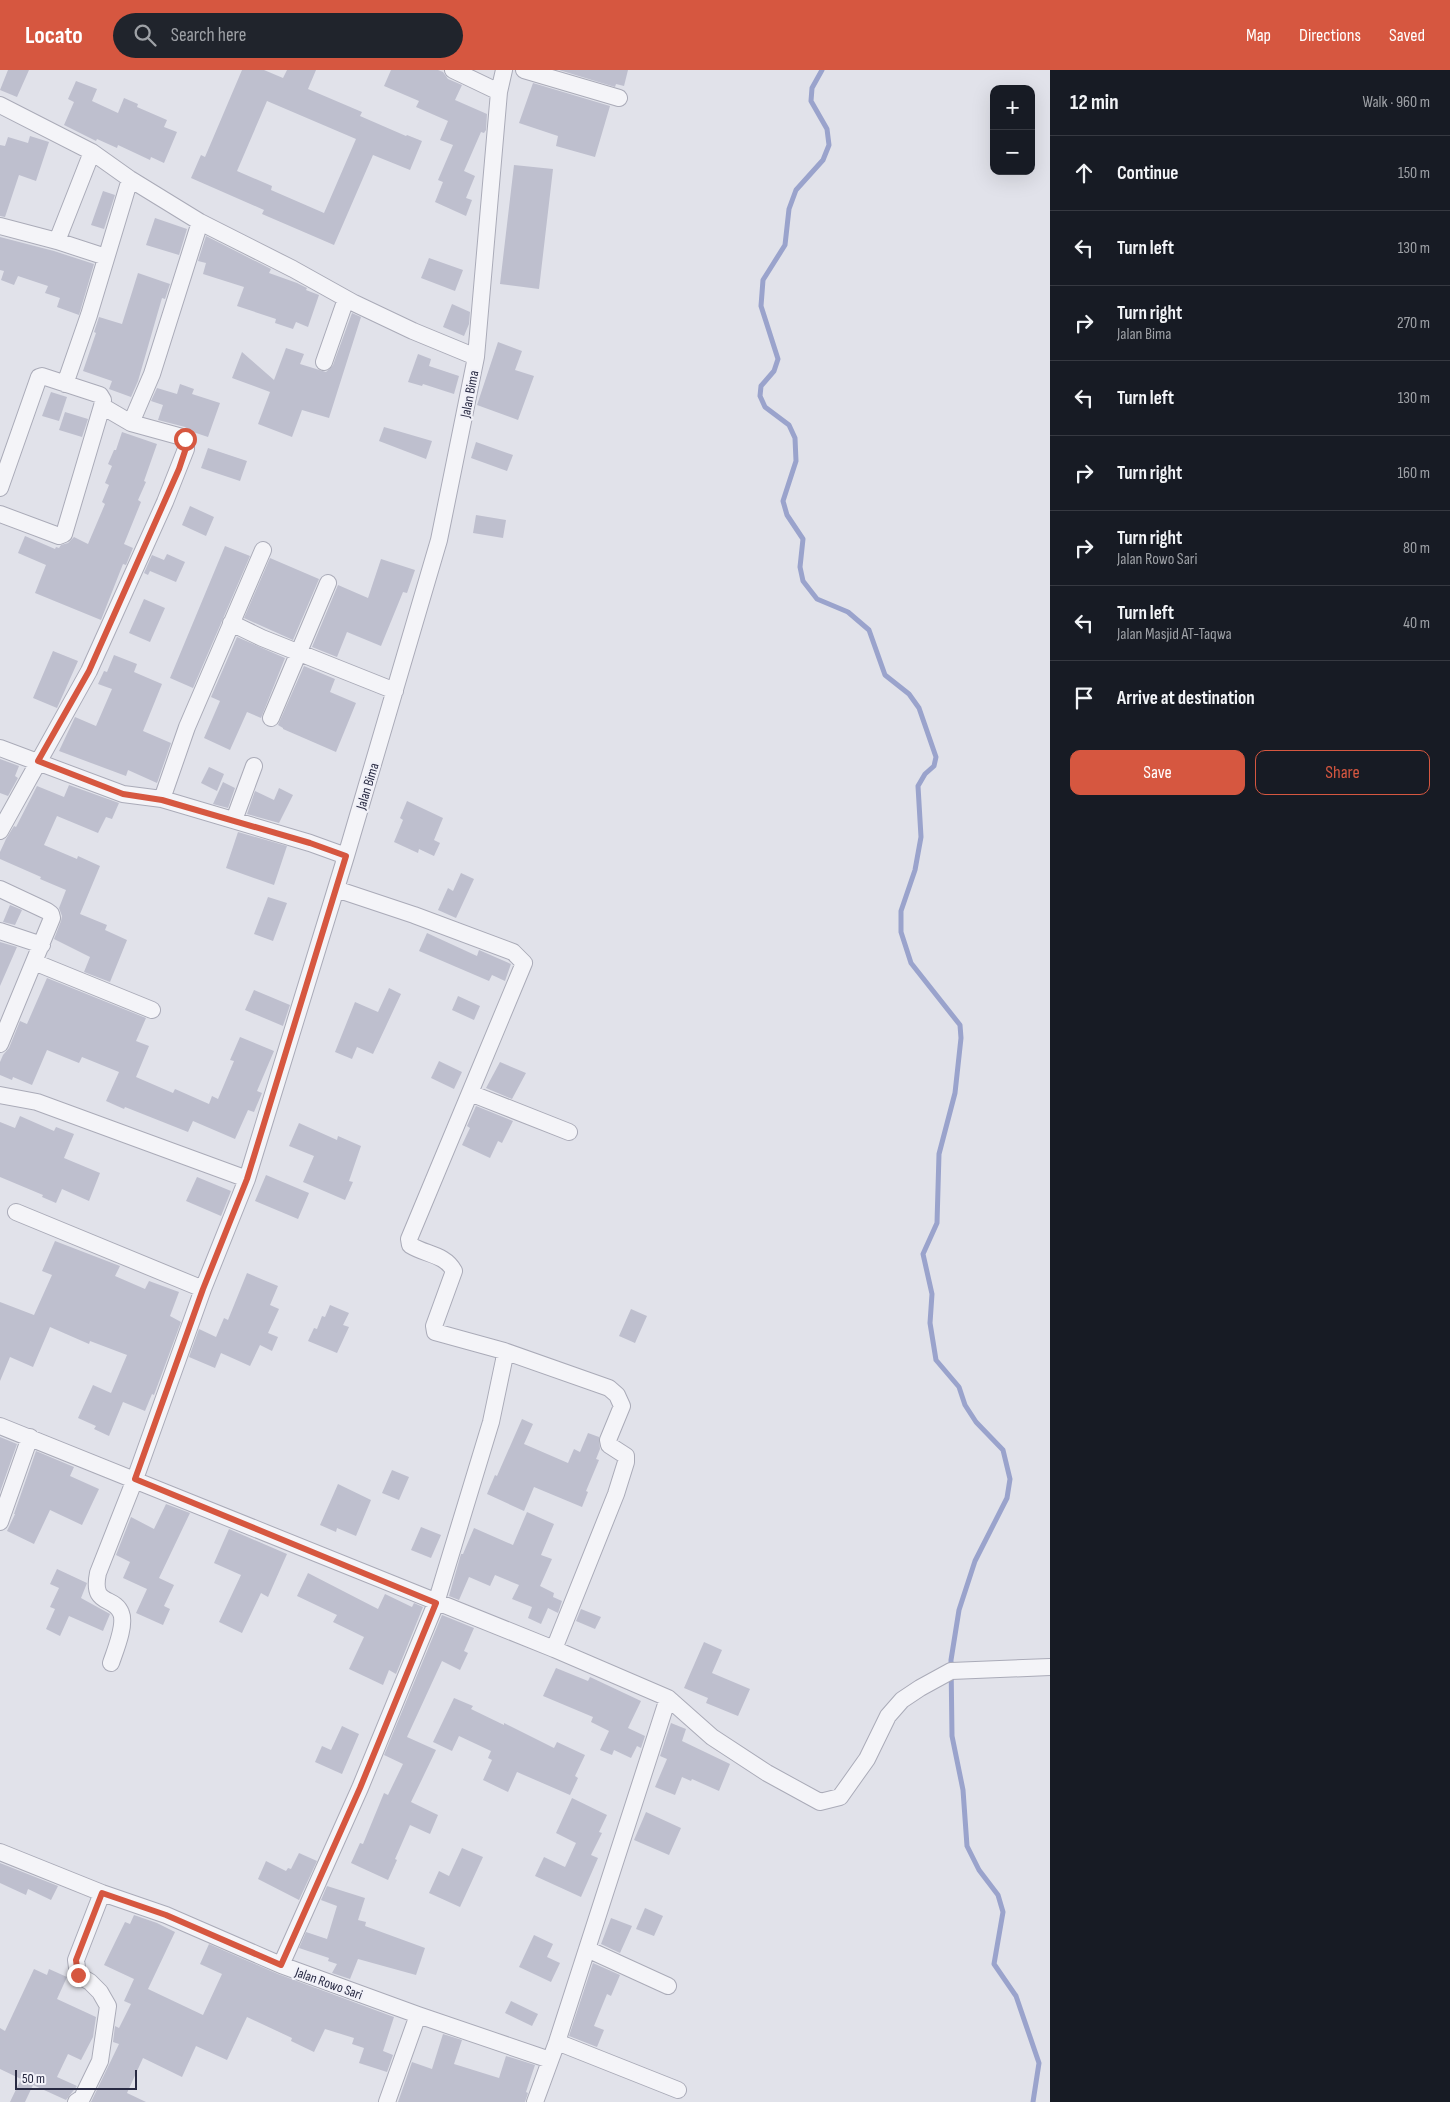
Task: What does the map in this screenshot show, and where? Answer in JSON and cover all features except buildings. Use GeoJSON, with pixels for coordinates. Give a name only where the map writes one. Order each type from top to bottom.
{"type":"FeatureCollection","features":[{"type":"Feature","properties":{"kind":"street"},"geometry":{"type":"LineString","coordinates":[[453,70],[499,92]]}},
{"type":"Feature","properties":{"kind":"street","name":"Jalan Bima"},"geometry":{"type":"LineString","coordinates":[[112,1663],[123,1618],[119,1609],[101,1597],[96,1583],[203,1289],[247,1179],[346,856],[439,540],[476,356],[499,92],[504,70]]}},
{"type":"Feature","properties":{"kind":"street"},"geometry":{"type":"LineString","coordinates":[[524,70],[619,98]]}},
{"type":"Feature","properties":{"kind":"street"},"geometry":{"type":"LineString","coordinates":[[0,105],[92,152],[130,179],[200,222],[293,269],[346,299],[413,331],[476,356]]}},
{"type":"Feature","properties":{"kind":"street"},"geometry":{"type":"LineString","coordinates":[[57,241],[92,152]]}},
{"type":"Feature","properties":{"kind":"street"},"geometry":{"type":"LineString","coordinates":[[65,384],[130,179]]}},
{"type":"Feature","properties":{"kind":"street"},"geometry":{"type":"LineString","coordinates":[[131,423],[152,374],[200,222]]}},
{"type":"Feature","properties":{"kind":"street"},"geometry":{"type":"LineString","coordinates":[[0,226],[57,241],[106,257]]}},
{"type":"Feature","properties":{"kind":"street"},"geometry":{"type":"LineString","coordinates":[[324,362],[346,299]]}},
{"type":"Feature","properties":{"kind":"street"},"geometry":{"type":"LineString","coordinates":[[0,488],[38,379],[42,376],[100,395],[103,400],[102,406],[64,534],[59,536],[0,514]]}},
{"type":"Feature","properties":{"kind":"street"},"geometry":{"type":"LineString","coordinates":[[0,831],[89,671],[165,502],[186,449],[186,442],[182,437],[131,423],[102,406]]}},
{"type":"Feature","properties":{"kind":"street"},"geometry":{"type":"LineString","coordinates":[[162,800],[187,727],[263,550]]}},
{"type":"Feature","properties":{"kind":"street"},"geometry":{"type":"LineString","coordinates":[[271,718],[328,583]]}},
{"type":"Feature","properties":{"kind":"street"},"geometry":{"type":"LineString","coordinates":[[231,623],[395,691]]}},
{"type":"Feature","properties":{"kind":"street"},"geometry":{"type":"LineString","coordinates":[[0,748],[123,794],[162,800],[234,820],[346,856]]}},
{"type":"Feature","properties":{"kind":"street"},"geometry":{"type":"LineString","coordinates":[[234,820],[254,766]]}},
{"type":"Feature","properties":{"kind":"street"},"geometry":{"type":"LineString","coordinates":[[0,889],[52,914],[51,922],[42,945],[0,1044]]}},
{"type":"Feature","properties":{"kind":"street"},"geometry":{"type":"LineString","coordinates":[[336,889],[414,915],[513,952],[523,962],[523,967],[409,1239],[410,1245],[415,1248],[444,1258],[454,1271],[434,1326],[435,1332],[504,1351],[609,1388],[618,1395],[622,1406],[608,1440],[609,1445],[626,1456],[626,1462],[616,1494],[554,1649]]}},
{"type":"Feature","properties":{"kind":"street"},"geometry":{"type":"LineString","coordinates":[[0,931],[42,945]]}},
{"type":"Feature","properties":{"kind":"street"},"geometry":{"type":"LineString","coordinates":[[34,962],[152,1010]]}},
{"type":"Feature","properties":{"kind":"street"},"geometry":{"type":"LineString","coordinates":[[470,1093],[570,1132]]}},
{"type":"Feature","properties":{"kind":"street"},"geometry":{"type":"LineString","coordinates":[[0,1095],[37,1102],[247,1179]]}},
{"type":"Feature","properties":{"kind":"street"},"geometry":{"type":"LineString","coordinates":[[16,1212],[203,1289]]}},
{"type":"Feature","properties":{"kind":"street"},"geometry":{"type":"LineString","coordinates":[[281,1965],[360,1788],[436,1603],[491,1422],[501,1381],[504,1351]]}},
{"type":"Feature","properties":{"kind":"street"},"geometry":{"type":"LineString","coordinates":[[0,1426],[30,1436],[436,1603],[554,1649],[668,1698],[712,1736],[767,1772],[820,1802],[840,1797],[868,1759],[888,1716],[902,1700],[920,1688],[951,1671],[1050,1668]]}},
{"type":"Feature","properties":{"kind":"street"},"geometry":{"type":"LineString","coordinates":[[0,1522],[30,1436]]}},
{"type":"Feature","properties":{"kind":"street"},"geometry":{"type":"LineString","coordinates":[[534,2102],[557,2042],[668,1698]]}},
{"type":"Feature","properties":{"kind":"street","name":"Jalan Rowo Sari"},"geometry":{"type":"LineString","coordinates":[[0,1852],[102,1893],[166,1915],[281,1965],[418,2015],[550,2060]]}},
{"type":"Feature","properties":{"kind":"street"},"geometry":{"type":"LineString","coordinates":[[76,2102],[82,2098],[100,2061],[108,2006],[100,1992],[90,1982],[78,1975],[76,1960],[102,1893]]}},
{"type":"Feature","properties":{"kind":"street"},"geometry":{"type":"LineString","coordinates":[[587,1949],[668,1986]]}},
{"type":"Feature","properties":{"kind":"street"},"geometry":{"type":"LineString","coordinates":[[388,2102],[418,2015]]}},
{"type":"Feature","properties":{"kind":"street"},"geometry":{"type":"LineString","coordinates":[[557,2042],[678,2090]]}},
{"type":"Feature","properties":{"kind":"waterway"},"geometry":{"type":"LineString","coordinates":[[822,70],[812,88],[811,101],[827,129],[829,145],[823,160],[796,190],[789,209],[785,245],[763,280],[761,306],[778,359],[774,371],[761,386],[760,396],[765,407],[789,425],[795,438],[796,461],[783,501],[787,515],[803,539],[800,567],[803,581],[817,599],[848,612],[869,630],[885,675],[909,694],[919,708],[936,757],[934,766],[925,774],[918,786],[921,837],[915,870],[901,911],[901,932],[911,963],[960,1025],[961,1038],[955,1093],[939,1154],[937,1223],[923,1254],[932,1294],[930,1323],[936,1360],[959,1387],[965,1405],[976,1422],[1003,1450],[1010,1479],[1007,1498],[975,1561],[959,1610],[951,1660],[952,1736],[963,1790],[967,1846],[979,1870],[998,1895],[1003,1912],[994,1964],[1016,1996],[1039,2063],[1033,2102]]}},
{"type":"Feature","properties":{"kind":"route"},"geometry":{"type":"LineString","coordinates":[[78,1975],[76,1960],[85,1942],[102,1893],[166,1915],[281,1965],[360,1788],[436,1603],[135,1479],[203,1289],[247,1179],[346,856],[310,843],[162,800],[123,794],[38,761],[89,671],[179,469],[187,445],[185,439]]}}]}
